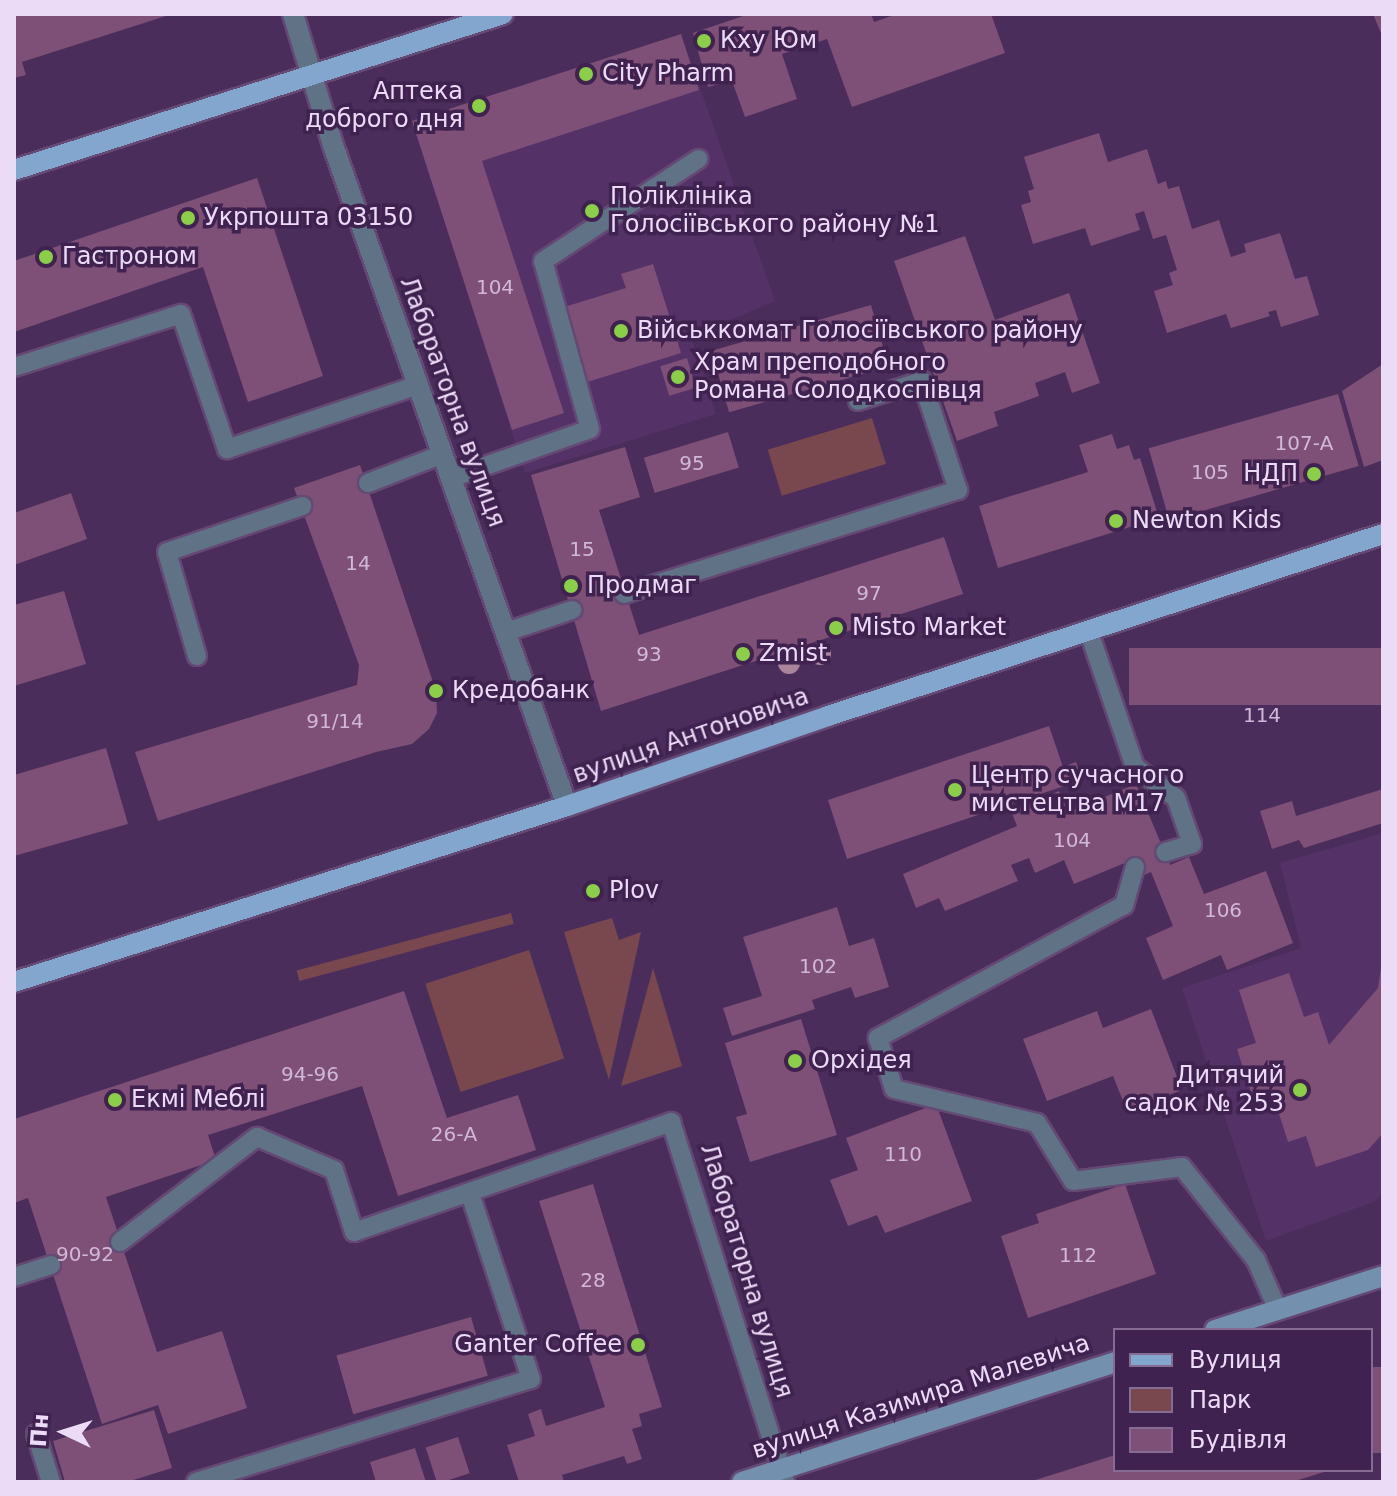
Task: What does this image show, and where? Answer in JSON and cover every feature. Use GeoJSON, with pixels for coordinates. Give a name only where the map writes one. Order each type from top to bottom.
{"type":"FeatureCollection","features":[{"type":"Feature","properties":{"kind":"main road"},"geometry":{"type":"LineString","coordinates":[[14,170],[503,14]]}},
{"type":"Feature","properties":{"kind":"main road","name":"вулиця Антоновича"},"geometry":{"type":"LineString","coordinates":[[14,982],[567,806],[828,716],[1383,534]]}},
{"type":"Feature","properties":{"kind":"main road"},"geometry":{"type":"LineString","coordinates":[[1224,1328],[1383,1276]]}},
{"type":"Feature","properties":{"kind":"main road","name":"вулиця Казимира Малевича"},"geometry":{"type":"LineString","coordinates":[[742,1482],[783,1476],[1113,1363]]}},
{"type":"Feature","properties":{"kind":"street","name":"Лабораторна вулиця"},"geometry":{"type":"LineString","coordinates":[[293,14],[311,75],[418,385],[567,806]]}},
{"type":"Feature","properties":{"kind":"lane"},"geometry":{"type":"LineString","coordinates":[[451,478],[590,429],[543,261],[698,159]]}},
{"type":"Feature","properties":{"kind":"lane"},"geometry":{"type":"LineString","coordinates":[[14,367],[181,314],[227,449],[418,385]]}},
{"type":"Feature","properties":{"kind":"lane"},"geometry":{"type":"LineString","coordinates":[[624,594],[958,490],[922,381],[858,401]]}},
{"type":"Feature","properties":{"kind":"lane"},"geometry":{"type":"LineString","coordinates":[[368,483],[443,454]]}},
{"type":"Feature","properties":{"kind":"lane"},"geometry":{"type":"LineString","coordinates":[[197,656],[167,552],[302,506]]}},
{"type":"Feature","properties":{"kind":"lane"},"geometry":{"type":"LineString","coordinates":[[506,632],[572,610]]}},
{"type":"Feature","properties":{"kind":"lane"},"geometry":{"type":"LineString","coordinates":[[1089,632],[1135,767],[1176,798],[1192,844],[1165,852]]}},
{"type":"Feature","properties":{"kind":"lane"},"geometry":{"type":"LineString","coordinates":[[1135,867],[1124,905],[878,1038],[894,1089],[1037,1123],[1073,1181],[1182,1167],[1256,1260],[1278,1310]]}},
{"type":"Feature","properties":{"kind":"lane","name":"Лабораторна вулиця"},"geometry":{"type":"LineString","coordinates":[[470,1193],[671,1122],[783,1476]]}},
{"type":"Feature","properties":{"kind":"lane"},"geometry":{"type":"LineString","coordinates":[[120,1242],[257,1137],[334,1170],[354,1232],[470,1193],[531,1379],[196,1482]]}},
{"type":"Feature","properties":{"kind":"lane"},"geometry":{"type":"LineString","coordinates":[[14,1277],[51,1265]]}},
{"type":"Feature","properties":{"kind":"lane"},"geometry":{"type":"LineString","coordinates":[[36,1434],[51,1482]]}},
{"type":"Feature","properties":{"kind":"shaded area","name":"Поліклініка Голосіївського району №1"},"geometry":{"type":"Polygon","coordinates":[[[681,34],[775,301],[718,325],[688,327],[716,414],[525,473],[412,121],[681,34]]]}},
{"type":"Feature","properties":{"kind":"shaded area","name":"Дитячий садок № 253"},"geometry":{"type":"Polygon","coordinates":[[[1383,833],[1383,1192],[1376,1201],[1266,1241],[1182,988],[1301,948],[1280,863],[1383,833]]]}},
{"type":"Feature","properties":{"kind":"green space"},"geometry":{"type":"Polygon","coordinates":[[[872,418],[886,464],[782,496],[768,450],[872,418]]]}},
{"type":"Feature","properties":{"kind":"green space"},"geometry":{"type":"Polygon","coordinates":[[[511,913],[514,924],[299,981],[297,970],[511,913]]]}},
{"type":"Feature","properties":{"kind":"green space"},"geometry":{"type":"Polygon","coordinates":[[[612,918],[619,940],[641,932],[609,1080],[564,932],[612,918]]]}},
{"type":"Feature","properties":{"kind":"green space"},"geometry":{"type":"Polygon","coordinates":[[[529,950],[564,1058],[461,1092],[425,984],[529,950]]]}},
{"type":"Feature","properties":{"kind":"green space"},"geometry":{"type":"Polygon","coordinates":[[[653,968],[682,1066],[621,1086],[653,968]]]}},
{"type":"Feature","properties":{"kind":"building"},"geometry":{"type":"Polygon","coordinates":[[[14,14],[169,15],[22,62],[26,75],[14,78],[14,14]]]}},
{"type":"Feature","properties":{"kind":"building"},"geometry":{"type":"Polygon","coordinates":[[[749,14],[871,14],[874,22],[897,14],[991,14],[1005,53],[852,107],[827,39],[782,54],[797,99],[745,117],[732,81],[708,87],[693,33],[749,14]]]}},
{"type":"Feature","properties":{"kind":"building"},"geometry":{"type":"Polygon","coordinates":[[[1373,14],[1383,14],[1383,38],[1373,14]]]}},
{"type":"Feature","properties":{"kind":"building"},"geometry":{"type":"Polygon","coordinates":[[[681,34],[699,90],[482,161],[564,413],[512,430],[412,121],[681,34]]]}},
{"type":"Feature","properties":{"kind":"building"},"geometry":{"type":"Polygon","coordinates":[[[1099,133],[1108,162],[1147,149],[1158,184],[1166,181],[1168,189],[1179,186],[1192,229],[1219,220],[1231,257],[1246,252],[1244,244],[1280,233],[1295,279],[1307,276],[1319,315],[1281,327],[1276,310],[1268,312],[1270,316],[1231,328],[1226,314],[1167,333],[1154,291],[1173,285],[1169,273],[1177,270],[1166,235],[1153,239],[1144,211],[1135,214],[1140,230],[1091,246],[1085,228],[1033,244],[1021,205],[1031,202],[1028,191],[1034,189],[1024,157],[1099,133]]]}},
{"type":"Feature","properties":{"kind":"building"},"geometry":{"type":"Polygon","coordinates":[[[257,178],[323,376],[248,402],[203,267],[14,332],[14,261],[257,178]]]}},
{"type":"Feature","properties":{"kind":"building"},"geometry":{"type":"Polygon","coordinates":[[[965,236],[995,320],[1069,293],[1100,383],[1072,393],[1065,372],[1035,383],[1039,396],[994,412],[998,426],[957,441],[894,261],[965,236]]]}},
{"type":"Feature","properties":{"kind":"building","name":"Військкомат Голосіївського району"},"geometry":{"type":"Polygon","coordinates":[[[653,264],[681,353],[584,383],[561,308],[626,288],[621,274],[653,264]]]}},
{"type":"Feature","properties":{"kind":"building"},"geometry":{"type":"Polygon","coordinates":[[[871,305],[889,367],[729,412],[711,351],[871,305]]]}},
{"type":"Feature","properties":{"kind":"building","name":"Храм преподобного Романа Солодкоспівця"},"geometry":{"type":"Polygon","coordinates":[[[687,358],[696,388],[669,396],[660,366],[687,358]]]}},
{"type":"Feature","properties":{"kind":"building"},"geometry":{"type":"Polygon","coordinates":[[[1383,364],[1383,460],[1364,467],[1342,391],[1383,364]]]}},
{"type":"Feature","properties":{"kind":"building"},"geometry":{"type":"Polygon","coordinates":[[[1338,394],[1359,466],[1169,520],[1149,448],[1338,394]]]}},
{"type":"Feature","properties":{"kind":"building"},"geometry":{"type":"Polygon","coordinates":[[[728,432],[739,467],[655,493],[644,458],[728,432]]]}},
{"type":"Feature","properties":{"kind":"building"},"geometry":{"type":"Polygon","coordinates":[[[1112,434],[1117,449],[1129,445],[1134,460],[1140,458],[1159,518],[998,568],[979,506],[1088,472],[1079,445],[1112,434]]]}},
{"type":"Feature","properties":{"kind":"building"},"geometry":{"type":"Polygon","coordinates":[[[625,447],[640,497],[599,510],[639,635],[944,537],[963,594],[601,711],[531,475],[625,447]]]}},
{"type":"Feature","properties":{"kind":"building"},"geometry":{"type":"Polygon","coordinates":[[[360,465],[436,691],[437,713],[429,729],[412,744],[376,752],[158,821],[135,752],[357,685],[359,665],[294,488],[360,465]]]}},
{"type":"Feature","properties":{"kind":"building"},"geometry":{"type":"Polygon","coordinates":[[[71,493],[87,539],[14,565],[14,513],[71,493]]]}},
{"type":"Feature","properties":{"kind":"building"},"geometry":{"type":"Polygon","coordinates":[[[64,591],[86,664],[14,686],[14,605],[64,591]]]}},
{"type":"Feature","properties":{"kind":"building"},"geometry":{"type":"Polygon","coordinates":[[[1129,648],[1383,648],[1383,705],[1129,705],[1129,648]]]}},
{"type":"Feature","properties":{"kind":"building","name":"Центр сучасного мистецтва M17"},"geometry":{"type":"Polygon","coordinates":[[[1049,726],[1063,767],[1076,762],[1082,780],[847,859],[828,800],[1049,726]]]}},
{"type":"Feature","properties":{"kind":"building"},"geometry":{"type":"Polygon","coordinates":[[[106,748],[128,824],[14,856],[14,775],[106,748]]]}},
{"type":"Feature","properties":{"kind":"building"},"geometry":{"type":"Polygon","coordinates":[[[1136,784],[1170,865],[1189,857],[1204,894],[1266,871],[1293,943],[1227,970],[1221,955],[1163,980],[1146,938],[1173,926],[1151,872],[1139,877],[1132,860],[1074,884],[1064,860],[1035,873],[1029,858],[1011,865],[1018,881],[945,911],[939,898],[916,908],[903,874],[1017,826],[1011,811],[1059,791],[1068,812],[1136,784]]]}},
{"type":"Feature","properties":{"kind":"building"},"geometry":{"type":"Polygon","coordinates":[[[1383,789],[1383,823],[1304,848],[1299,840],[1272,849],[1260,811],[1292,801],[1296,816],[1383,789]]]}},
{"type":"Feature","properties":{"kind":"building"},"geometry":{"type":"Polygon","coordinates":[[[837,907],[849,946],[874,938],[889,987],[855,998],[851,987],[812,1000],[815,1009],[732,1036],[723,1008],[762,996],[743,937],[837,907]]]}},
{"type":"Feature","properties":{"kind":"building"},"geometry":{"type":"Polygon","coordinates":[[[1381,968],[1383,1133],[1368,1150],[1316,1167],[1306,1136],[1288,1142],[1271,1089],[1252,1095],[1237,1049],[1256,1043],[1239,990],[1289,973],[1304,1017],[1318,1012],[1329,1045],[1378,988],[1381,968]]]}},
{"type":"Feature","properties":{"kind":"building"},"geometry":{"type":"Polygon","coordinates":[[[404,991],[447,1118],[518,1095],[536,1150],[398,1196],[362,1086],[208,1135],[216,1160],[106,1197],[157,1352],[222,1331],[247,1408],[168,1434],[158,1405],[102,1424],[28,1198],[14,1203],[14,1119],[404,991]]]}},
{"type":"Feature","properties":{"kind":"building"},"geometry":{"type":"Polygon","coordinates":[[[1151,1009],[1182,1090],[1127,1111],[1113,1076],[1047,1101],[1023,1039],[1097,1011],[1103,1028],[1151,1009]]]}},
{"type":"Feature","properties":{"kind":"building"},"geometry":{"type":"Polygon","coordinates":[[[801,1019],[837,1135],[750,1162],[736,1117],[747,1114],[725,1043],[801,1019]]]}},
{"type":"Feature","properties":{"kind":"building"},"geometry":{"type":"Polygon","coordinates":[[[936,1104],[972,1201],[885,1233],[877,1215],[848,1226],[830,1180],[858,1170],[846,1138],[936,1104]]]}},
{"type":"Feature","properties":{"kind":"building"},"geometry":{"type":"Polygon","coordinates":[[[593,1184],[662,1407],[639,1414],[642,1426],[632,1429],[642,1459],[627,1464],[624,1456],[562,1475],[564,1482],[519,1482],[507,1445],[535,1436],[528,1414],[541,1409],[546,1426],[605,1407],[539,1201],[593,1184]]]}},
{"type":"Feature","properties":{"kind":"building"},"geometry":{"type":"Polygon","coordinates":[[[1125,1184],[1156,1274],[1028,1318],[1001,1236],[1039,1223],[1036,1214],[1125,1184]]]}},
{"type":"Feature","properties":{"kind":"building"},"geometry":{"type":"Polygon","coordinates":[[[471,1317],[488,1376],[353,1414],[336,1356],[471,1317]]]}},
{"type":"Feature","properties":{"kind":"building"},"geometry":{"type":"Polygon","coordinates":[[[1373,1367],[1383,1367],[1383,1453],[1373,1453],[1373,1367]]]}},
{"type":"Feature","properties":{"kind":"building"},"geometry":{"type":"Polygon","coordinates":[[[154,1410],[172,1468],[127,1482],[65,1482],[53,1441],[154,1410]]]}},
{"type":"Feature","properties":{"kind":"building"},"geometry":{"type":"Polygon","coordinates":[[[458,1437],[470,1473],[437,1482],[426,1448],[458,1437]]]}},
{"type":"Feature","properties":{"kind":"building"},"geometry":{"type":"Polygon","coordinates":[[[415,1448],[426,1482],[376,1482],[370,1462],[415,1448]]]}},
{"type":"Feature","properties":{"kind":"building"},"geometry":{"type":"Polygon","coordinates":[[[1113,1456],[1113,1472],[1324,1472],[1292,1482],[1029,1482],[1113,1456]]]}},
{"type":"Feature","properties":{"kind":"place","name":"Кху Юм"},"geometry":{"type":"Point","coordinates":[704,41]}},
{"type":"Feature","properties":{"kind":"place","name":"City Pharm"},"geometry":{"type":"Point","coordinates":[586,74]}},
{"type":"Feature","properties":{"kind":"place","name":"Аптека доброго дня"},"geometry":{"type":"Point","coordinates":[479,106]}},
{"type":"Feature","properties":{"kind":"place","name":"Поліклініка Голосіївського району №1"},"geometry":{"type":"Point","coordinates":[592,211]}},
{"type":"Feature","properties":{"kind":"place","name":"Укрпошта 03150"},"geometry":{"type":"Point","coordinates":[188,218]}},
{"type":"Feature","properties":{"kind":"place","name":"Гастроном"},"geometry":{"type":"Point","coordinates":[46,257]}},
{"type":"Feature","properties":{"kind":"place","name":"Військкомат Голосіївського району"},"geometry":{"type":"Point","coordinates":[621,331]}},
{"type":"Feature","properties":{"kind":"place","name":"Храм преподобного Романа Солодкоспівця"},"geometry":{"type":"Point","coordinates":[678,377]}},
{"type":"Feature","properties":{"kind":"place","name":"НДП"},"geometry":{"type":"Point","coordinates":[1314,474]}},
{"type":"Feature","properties":{"kind":"place","name":"Newton Kids"},"geometry":{"type":"Point","coordinates":[1116,521]}},
{"type":"Feature","properties":{"kind":"place","name":"Продмаг"},"geometry":{"type":"Point","coordinates":[571,586]}},
{"type":"Feature","properties":{"kind":"place","name":"Misto Market"},"geometry":{"type":"Point","coordinates":[836,628]}},
{"type":"Feature","properties":{"kind":"place","name":"Zmist"},"geometry":{"type":"Point","coordinates":[743,654]}},
{"type":"Feature","properties":{"kind":"place","name":"Кредобанк"},"geometry":{"type":"Point","coordinates":[436,691]}},
{"type":"Feature","properties":{"kind":"place","name":"Центр сучасного мистецтва M17"},"geometry":{"type":"Point","coordinates":[955,790]}},
{"type":"Feature","properties":{"kind":"place","name":"Plov"},"geometry":{"type":"Point","coordinates":[593,891]}},
{"type":"Feature","properties":{"kind":"place","name":"Орхідея"},"geometry":{"type":"Point","coordinates":[795,1061]}},
{"type":"Feature","properties":{"kind":"place","name":"Дитячий садок № 253"},"geometry":{"type":"Point","coordinates":[1300,1090]}},
{"type":"Feature","properties":{"kind":"place","name":"Екмі Меблі"},"geometry":{"type":"Point","coordinates":[115,1100]}},
{"type":"Feature","properties":{"kind":"place","name":"Ganter Coffee"},"geometry":{"type":"Point","coordinates":[638,1345]}}]}
